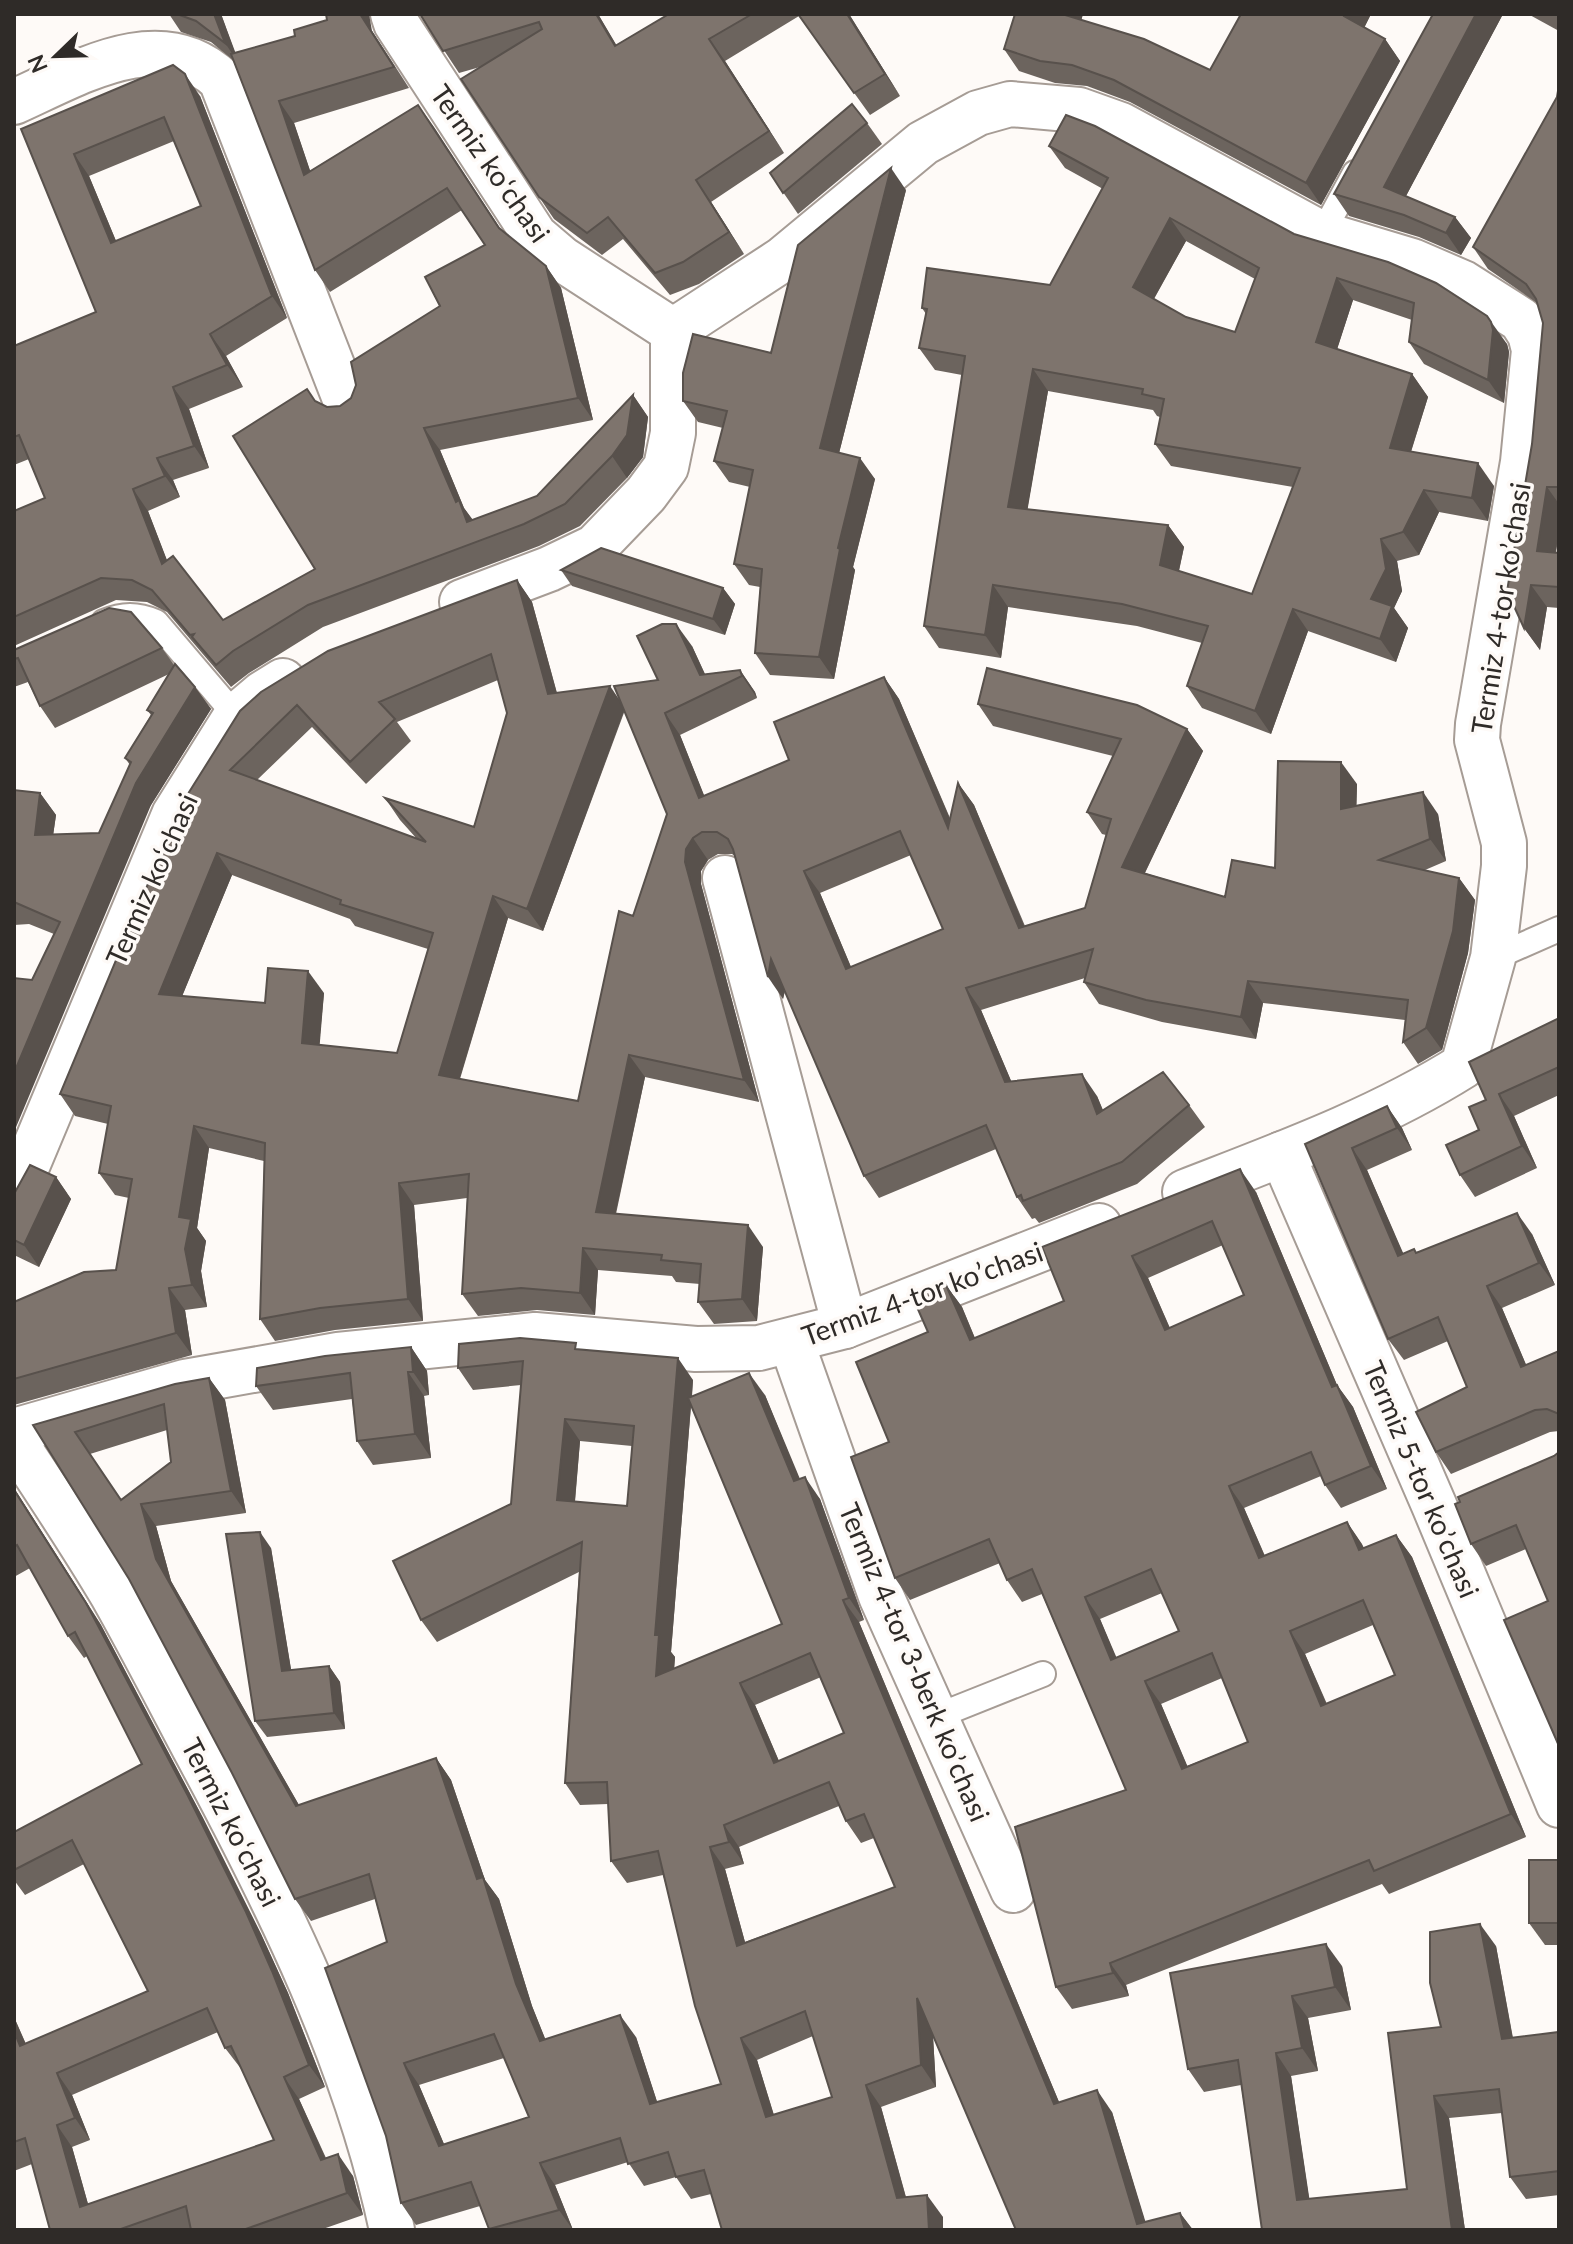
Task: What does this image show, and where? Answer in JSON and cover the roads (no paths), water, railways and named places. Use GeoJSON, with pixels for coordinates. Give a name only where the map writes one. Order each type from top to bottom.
{"type":"FeatureCollection","features":[{"type":"Feature","properties":{"kind":"street","name":"Termiz koʻchasi"},"geometry":{"type":"LineString","coordinates":[[393,14],[535,236],[562,259],[673,331]]}},
{"type":"Feature","properties":{"kind":"street"},"geometry":{"type":"LineString","coordinates":[[14,102],[114,58],[161,54],[207,66],[221,80],[347,404]]}},
{"type":"Feature","properties":{"kind":"street","name":"Termiz 4-tor koʼchasi"},"geometry":{"type":"LineString","coordinates":[[14,1431],[185,1382],[338,1355],[535,1335],[696,1349],[759,1348],[791,1341],[845,1326],[1282,1154],[1430,1087],[1463,1066],[1493,958],[1504,866],[1504,843],[1477,740],[1478,724],[1541,462],[1534,350],[1530,334],[1521,320],[1470,270],[1412,261],[1322,234],[1121,125],[1079,110],[1010,104],[978,113],[923,143],[783,259],[673,331]]}},
{"type":"Feature","properties":{"kind":"street"},"geometry":{"type":"LineString","coordinates":[[419,618],[549,569],[595,547],[646,494],[666,467],[673,433],[673,331]]}},
{"type":"Feature","properties":{"kind":"street","name":"Termiz koʻchasi"},"geometry":{"type":"LineString","coordinates":[[17,1181],[174,815],[236,716],[262,694],[320,658]]}},
{"type":"Feature","properties":{"kind":"street"},"geometry":{"type":"LineString","coordinates":[[725,878],[845,1326]]}},
{"type":"Feature","properties":{"kind":"street"},"geometry":{"type":"LineString","coordinates":[[1463,1066],[1504,1047]]}},
{"type":"Feature","properties":{"kind":"street","name":"Termiz 5-tor koʼchasi"},"geometry":{"type":"LineString","coordinates":[[1282,1154],[1434,1505],[1559,1805]]}},
{"type":"Feature","properties":{"kind":"street","name":"Termiz 4-tor 3-berk koʼchasi"},"geometry":{"type":"LineString","coordinates":[[791,1341],[881,1596],[1013,1890]]}},
{"type":"Feature","properties":{"kind":"street","name":"Termiz koʻchasi"},"geometry":{"type":"LineString","coordinates":[[14,1441],[113,1597],[237,1827],[291,1939],[311,1981],[370,2138],[392,2230]]}},
{"type":"Feature","properties":{"kind":"street"},"geometry":{"type":"LineString","coordinates":[[1434,1505],[1475,1491]]}},
{"type":"Feature","properties":{"kind":"lane"},"geometry":{"type":"LineString","coordinates":[[1322,234],[1367,152]]}},
{"type":"Feature","properties":{"kind":"lane"},"geometry":{"type":"LineString","coordinates":[[81,632],[122,614],[156,622],[236,716]]}},
{"type":"Feature","properties":{"kind":"lane"},"geometry":{"type":"LineString","coordinates":[[1493,958],[1559,929]]}},
{"type":"Feature","properties":{"kind":"lane"},"geometry":{"type":"LineString","coordinates":[[935,1717],[1043,1674]]}}]}
